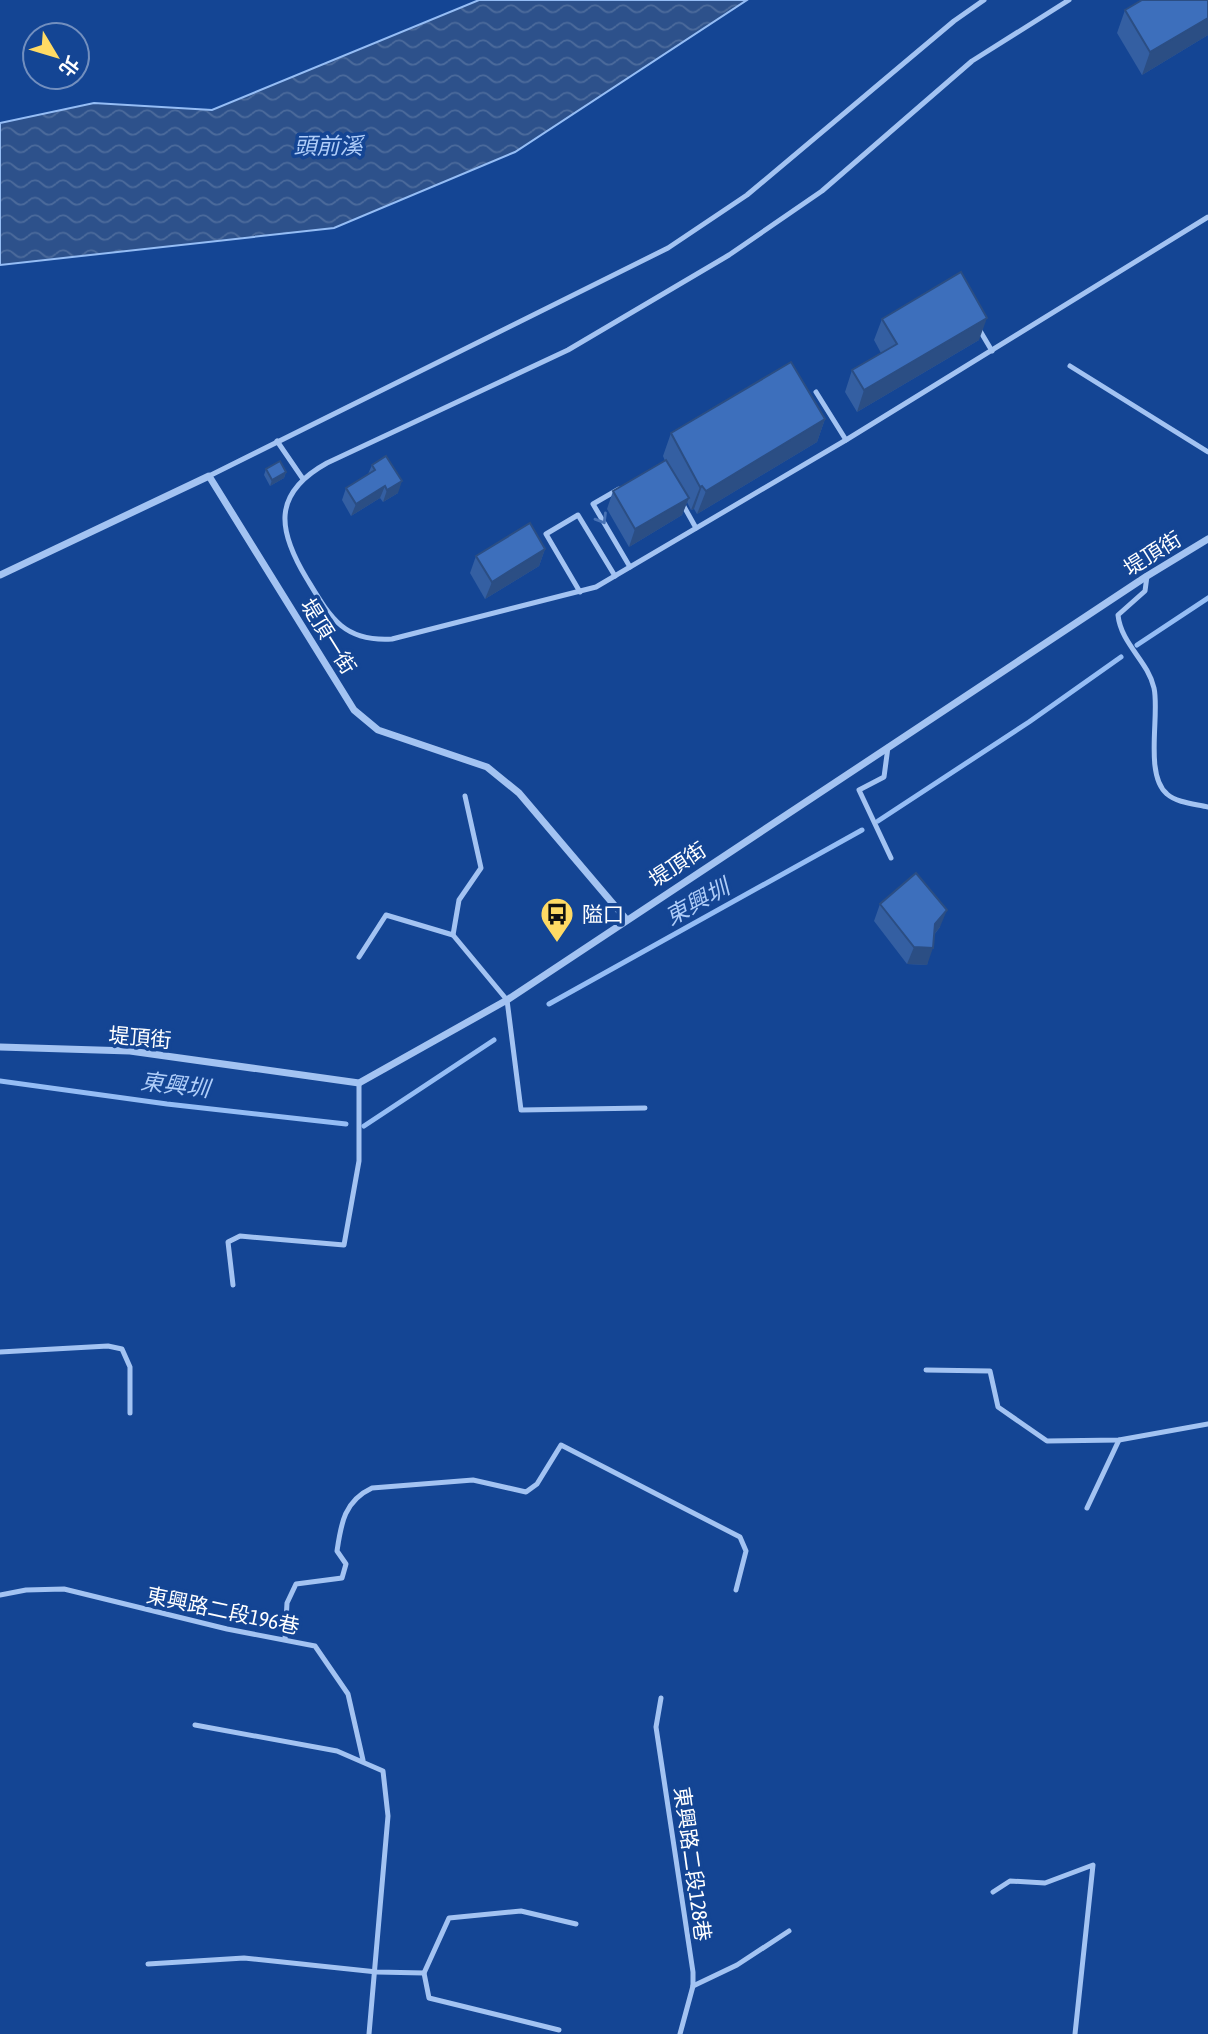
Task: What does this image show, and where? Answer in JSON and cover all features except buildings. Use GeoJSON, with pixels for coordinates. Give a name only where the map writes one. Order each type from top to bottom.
{"type":"FeatureCollection","features":[{"type":"Feature","properties":{"kind":"street"},"geometry":{"type":"LineString","coordinates":[[0,575],[209,476]]}},
{"type":"Feature","properties":{"kind":"street","name":"堤頂一街"},"geometry":{"type":"LineString","coordinates":[[209,476],[354,710],[378,730],[488,766],[519,793],[626,919]]}},
{"type":"Feature","properties":{"kind":"street","name":"堤頂街"},"geometry":{"type":"LineString","coordinates":[[0,1047],[130,1051],[359,1083],[508,1000],[626,919],[1147,576],[1208,539]]}},
{"type":"Feature","properties":{"kind":"lane"},"geometry":{"type":"LineString","coordinates":[[209,476],[668,248],[747,195],[954,21],[984,0]]}},
{"type":"Feature","properties":{"kind":"lane"},"geometry":{"type":"LineString","coordinates":[[1069,0],[972,61],[822,191],[729,255],[568,350],[327,463],[303,479],[287,508],[283,523],[285,538],[326,611],[353,634],[364,638],[393,639],[580,592],[615,576],[846,440],[1208,217]]}},
{"type":"Feature","properties":{"kind":"lane"},"geometry":{"type":"LineString","coordinates":[[973,319],[992,351]]}},
{"type":"Feature","properties":{"kind":"lane"},"geometry":{"type":"LineString","coordinates":[[1070,366],[1208,452]]}},
{"type":"Feature","properties":{"kind":"lane"},"geometry":{"type":"LineString","coordinates":[[816,392],[846,440]]}},
{"type":"Feature","properties":{"kind":"lane"},"geometry":{"type":"LineString","coordinates":[[277,441],[303,479]]}},
{"type":"Feature","properties":{"kind":"lane"},"geometry":{"type":"LineString","coordinates":[[626,485],[593,504],[630,567]]}},
{"type":"Feature","properties":{"kind":"lane"},"geometry":{"type":"LineString","coordinates":[[678,497],[696,528]]}},
{"type":"Feature","properties":{"kind":"lane"},"geometry":{"type":"LineString","coordinates":[[580,592],[546,534],[578,515],[615,576]]}},
{"type":"Feature","properties":{"kind":"lane"},"geometry":{"type":"LineString","coordinates":[[1147,576],[1145,591],[1118,615],[1127,642],[1154,687],[1155,762],[1160,785],[1167,794],[1208,807]]}},
{"type":"Feature","properties":{"kind":"lane"},"geometry":{"type":"LineString","coordinates":[[888,747],[884,777],[859,790],[891,858]]}},
{"type":"Feature","properties":{"kind":"lane"},"geometry":{"type":"LineString","coordinates":[[453,935],[459,900],[481,868],[465,796]]}},
{"type":"Feature","properties":{"kind":"lane"},"geometry":{"type":"LineString","coordinates":[[359,957],[386,915],[453,935],[508,1000],[521,1110],[645,1108]]}},
{"type":"Feature","properties":{"kind":"lane"},"geometry":{"type":"LineString","coordinates":[[233,1285],[228,1242],[240,1236],[344,1245],[359,1161],[359,1083]]}},
{"type":"Feature","properties":{"kind":"lane"},"geometry":{"type":"LineString","coordinates":[[0,1352],[108,1346],[122,1349],[130,1367],[131,1413]]}},
{"type":"Feature","properties":{"kind":"lane"},"geometry":{"type":"LineString","coordinates":[[926,1370],[990,1371],[998,1407],[1047,1441],[1119,1440],[1208,1424]]}},
{"type":"Feature","properties":{"kind":"lane"},"geometry":{"type":"LineString","coordinates":[[1087,1508],[1119,1440]]}},
{"type":"Feature","properties":{"kind":"lane"},"geometry":{"type":"LineString","coordinates":[[285,1639],[287,1603],[296,1584],[342,1578],[346,1564],[337,1551],[341,1519],[356,1495],[372,1488],[473,1480],[526,1492],[537,1484],[561,1445],[740,1537],[747,1551],[736,1590]]}},
{"type":"Feature","properties":{"kind":"lane","name":"東興路二段196巷"},"geometry":{"type":"LineString","coordinates":[[0,1595],[26,1590],[64,1589],[227,1629],[316,1646],[348,1694],[363,1760],[383,1771],[388,1816],[377,1972],[369,2034]]}},
{"type":"Feature","properties":{"kind":"lane","name":"東興路二段128巷"},"geometry":{"type":"LineString","coordinates":[[661,1698],[656,1727],[693,1986],[680,2034]]}},
{"type":"Feature","properties":{"kind":"lane"},"geometry":{"type":"LineString","coordinates":[[195,1725],[337,1751],[363,1760]]}},
{"type":"Feature","properties":{"kind":"lane"},"geometry":{"type":"LineString","coordinates":[[993,1892],[1010,1881],[1045,1883],[1093,1865],[1075,2034]]}},
{"type":"Feature","properties":{"kind":"lane"},"geometry":{"type":"LineString","coordinates":[[559,2030],[429,1998],[424,1973],[449,1918],[521,1911],[576,1924]]}},
{"type":"Feature","properties":{"kind":"lane"},"geometry":{"type":"LineString","coordinates":[[693,1986],[737,1965],[789,1931]]}},
{"type":"Feature","properties":{"kind":"lane"},"geometry":{"type":"LineString","coordinates":[[148,1964],[244,1958],[377,1972],[424,1973]]}},
{"type":"Feature","properties":{"kind":"water","name":"頭前溪"},"geometry":{"type":"Polygon","coordinates":[[[479,0],[747,0],[515,152],[334,228],[0,265],[0,123],[94,103],[212,110],[479,0]]]}},
{"type":"Feature","properties":{"kind":"waterway","name":"東興圳"},"geometry":{"type":"LineString","coordinates":[[1137,645],[1208,598]]}},
{"type":"Feature","properties":{"kind":"waterway","name":"東興圳"},"geometry":{"type":"LineString","coordinates":[[878,821],[1029,722],[1121,657]]}},
{"type":"Feature","properties":{"kind":"waterway","name":"東興圳"},"geometry":{"type":"LineString","coordinates":[[549,1004],[862,830]]}},
{"type":"Feature","properties":{"kind":"waterway","name":"東興圳"},"geometry":{"type":"LineString","coordinates":[[364,1126],[494,1040]]}},
{"type":"Feature","properties":{"kind":"waterway","name":"東興圳"},"geometry":{"type":"LineString","coordinates":[[0,1081],[167,1104],[346,1124]]}},
{"type":"Feature","properties":{"kind":"place","name":"隘口"},"geometry":{"type":"Point","coordinates":[557,944]}}]}
